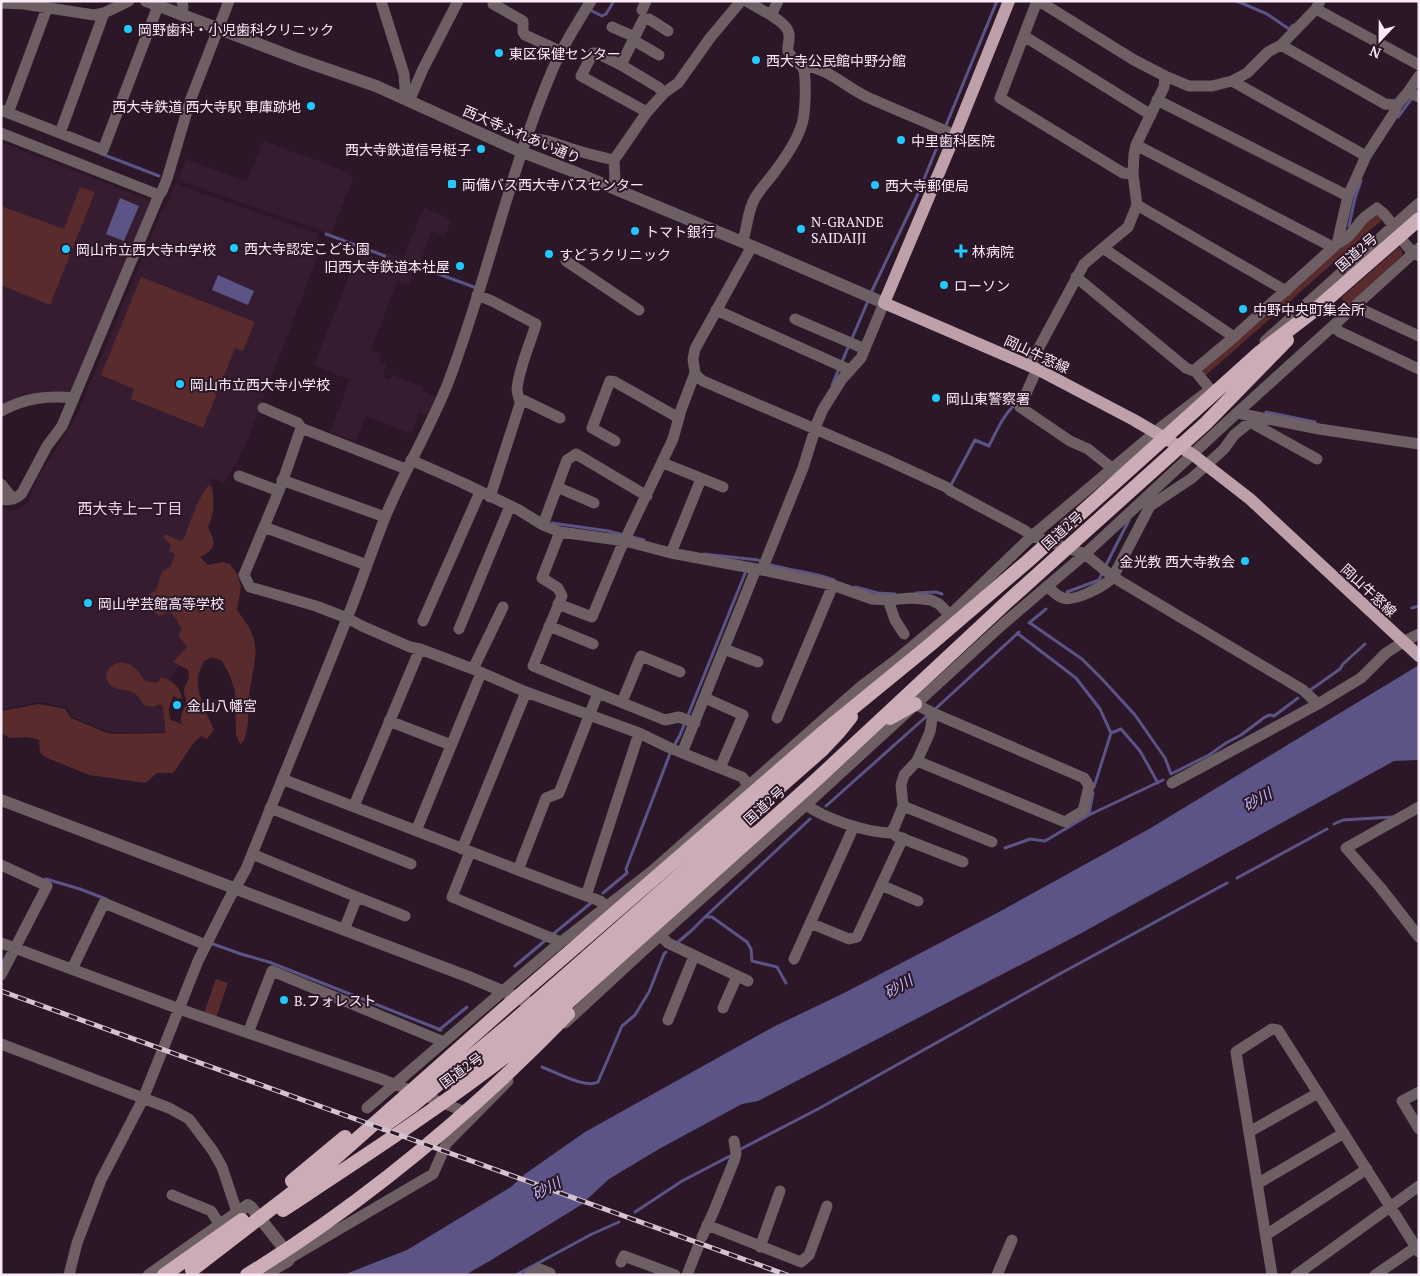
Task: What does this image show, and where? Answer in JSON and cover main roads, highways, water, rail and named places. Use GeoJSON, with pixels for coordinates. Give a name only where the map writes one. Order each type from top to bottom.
{"type":"FeatureCollection","features":[{"type":"Feature","properties":{"kind":"highway","name":"国道2号"},"geometry":{"type":"LineString","coordinates":[[188,1272],[323,1169],[498,1014],[821,734],[1028,561],[1260,352],[1315,310],[1419,219]]}},
{"type":"Feature","properties":{"kind":"highway","name":"国道2号"},"geometry":{"type":"LineString","coordinates":[[188,1272],[387,1142],[481,1076],[654,934],[1008,601],[1206,423],[1315,310]]}},
{"type":"Feature","properties":{"kind":"highway"},"geometry":{"type":"LineString","coordinates":[[387,1142],[516,1033],[822,750],[839,732],[896,660]]}},
{"type":"Feature","properties":{"kind":"highway"},"geometry":{"type":"LineString","coordinates":[[323,1169],[412,1106],[828,756],[848,742],[915,704]]}},
{"type":"Feature","properties":{"kind":"highway"},"geometry":{"type":"LineString","coordinates":[[246,1275],[278,1255],[363,1195],[406,1163],[460,1118],[654,934]]}},
{"type":"Feature","properties":{"kind":"highway"},"geometry":{"type":"LineString","coordinates":[[164,1275],[250,1214],[311,1166],[396,1096],[493,1008],[552,968]]}},
{"type":"Feature","properties":{"kind":"main road","name":"岡山牛窓線"},"geometry":{"type":"LineString","coordinates":[[1009,1],[948,132],[875,299],[1033,367],[1156,432],[1192,454],[1250,499],[1411,649]]}},
{"type":"Feature","properties":{"kind":"water"},"geometry":{"type":"Polygon","coordinates":[[[120,198],[139,206],[124,241],[106,234],[120,198]]]}},
{"type":"Feature","properties":{"kind":"water"},"geometry":{"type":"Polygon","coordinates":[[[218,275],[254,291],[248,305],[212,290],[218,275]]]}},
{"type":"Feature","properties":{"kind":"water","name":"砂川"},"geometry":{"type":"Polygon","coordinates":[[[1419,665],[1419,760],[1394,761],[1076,936],[758,1101],[742,1104],[659,1149],[609,1179],[581,1205],[465,1275],[343,1275],[407,1250],[511,1187],[525,1174],[585,1132],[773,1027],[844,993],[997,913],[1149,829],[1419,665]]]}},
{"type":"Feature","properties":{"kind":"waterway"},"geometry":{"type":"LineString","coordinates":[[588,9],[602,16],[606,14],[614,1]]}},
{"type":"Feature","properties":{"kind":"waterway"},"geometry":{"type":"LineString","coordinates":[[870,295],[917,196],[997,1]]}},
{"type":"Feature","properties":{"kind":"waterway"},"geometry":{"type":"LineString","coordinates":[[1237,1],[1267,14],[1289,29],[1293,25]]}},
{"type":"Feature","properties":{"kind":"waterway"},"geometry":{"type":"LineString","coordinates":[[1398,117],[1412,98]]}},
{"type":"Feature","properties":{"kind":"waterway"},"geometry":{"type":"LineString","coordinates":[[102,154],[159,176]]}},
{"type":"Feature","properties":{"kind":"waterway"},"geometry":{"type":"LineString","coordinates":[[1349,226],[1361,181]]}},
{"type":"Feature","properties":{"kind":"waterway"},"geometry":{"type":"LineString","coordinates":[[326,234],[385,256]]}},
{"type":"Feature","properties":{"kind":"waterway"},"geometry":{"type":"LineString","coordinates":[[422,268],[474,287]]}},
{"type":"Feature","properties":{"kind":"waterway"},"geometry":{"type":"LineString","coordinates":[[832,385],[868,301]]}},
{"type":"Feature","properties":{"kind":"waterway"},"geometry":{"type":"LineString","coordinates":[[951,485],[975,440],[989,446],[1005,417],[1018,402]]}},
{"type":"Feature","properties":{"kind":"waterway"},"geometry":{"type":"LineString","coordinates":[[1266,412],[1315,422]]}},
{"type":"Feature","properties":{"kind":"waterway"},"geometry":{"type":"LineString","coordinates":[[1105,567],[1129,520]]}},
{"type":"Feature","properties":{"kind":"waterway"},"geometry":{"type":"LineString","coordinates":[[552,523],[608,531],[644,540]]}},
{"type":"Feature","properties":{"kind":"waterway"},"geometry":{"type":"LineString","coordinates":[[704,554],[762,562]]}},
{"type":"Feature","properties":{"kind":"waterway"},"geometry":{"type":"LineString","coordinates":[[768,564],[834,580]]}},
{"type":"Feature","properties":{"kind":"waterway"},"geometry":{"type":"LineString","coordinates":[[603,893],[627,873],[626,869],[671,751],[680,735],[746,571]]}},
{"type":"Feature","properties":{"kind":"waterway"},"geometry":{"type":"LineString","coordinates":[[1067,592],[1099,580],[1102,573]]}},
{"type":"Feature","properties":{"kind":"waterway"},"geometry":{"type":"LineString","coordinates":[[855,587],[878,593],[895,594]]}},
{"type":"Feature","properties":{"kind":"waterway"},"geometry":{"type":"LineString","coordinates":[[916,593],[936,592],[942,594]]}},
{"type":"Feature","properties":{"kind":"waterway"},"geometry":{"type":"LineString","coordinates":[[1412,608],[1419,606]]}},
{"type":"Feature","properties":{"kind":"waterway"},"geometry":{"type":"LineString","coordinates":[[1029,623],[1046,609]]}},
{"type":"Feature","properties":{"kind":"waterway"},"geometry":{"type":"LineString","coordinates":[[1030,623],[1082,659],[1103,680],[1135,715],[1165,758],[1171,774],[1209,755],[1265,717],[1274,716],[1298,698]]}},
{"type":"Feature","properties":{"kind":"waterway"},"geometry":{"type":"LineString","coordinates":[[933,711],[1019,632]]}},
{"type":"Feature","properties":{"kind":"waterway"},"geometry":{"type":"LineString","coordinates":[[1017,633],[1076,678],[1100,709],[1111,733],[1121,729],[1140,751],[1158,783]]}},
{"type":"Feature","properties":{"kind":"waterway"},"geometry":{"type":"LineString","coordinates":[[1309,691],[1340,669],[1365,644]]}},
{"type":"Feature","properties":{"kind":"waterway"},"geometry":{"type":"LineString","coordinates":[[826,806],[928,715]]}},
{"type":"Feature","properties":{"kind":"waterway"},"geometry":{"type":"LineString","coordinates":[[1094,787],[1111,733]]}},
{"type":"Feature","properties":{"kind":"waterway"},"geometry":{"type":"LineString","coordinates":[[1005,848],[1030,839],[1045,841],[1089,815],[1163,780]]}},
{"type":"Feature","properties":{"kind":"waterway"},"geometry":{"type":"LineString","coordinates":[[1089,814],[1093,793]]}},
{"type":"Feature","properties":{"kind":"waterway"},"geometry":{"type":"LineString","coordinates":[[1334,824],[1343,820],[1392,817]]}},
{"type":"Feature","properties":{"kind":"waterway"},"geometry":{"type":"LineString","coordinates":[[706,916],[810,819]]}},
{"type":"Feature","properties":{"kind":"waterway"},"geometry":{"type":"LineString","coordinates":[[1237,878],[1327,829]]}},
{"type":"Feature","properties":{"kind":"waterway"},"geometry":{"type":"LineString","coordinates":[[46,879],[106,899]]}},
{"type":"Feature","properties":{"kind":"waterway"},"geometry":{"type":"LineString","coordinates":[[739,1150],[818,1109],[1227,883]]}},
{"type":"Feature","properties":{"kind":"waterway"},"geometry":{"type":"LineString","coordinates":[[552,935],[591,903]]}},
{"type":"Feature","properties":{"kind":"waterway"},"geometry":{"type":"LineString","coordinates":[[678,942],[705,917],[712,917],[747,942],[751,949],[752,961],[777,967],[786,983]]}},
{"type":"Feature","properties":{"kind":"waterway"},"geometry":{"type":"LineString","coordinates":[[515,966],[547,939]]}},
{"type":"Feature","properties":{"kind":"waterway"},"geometry":{"type":"LineString","coordinates":[[213,944],[269,962],[441,1030]]}},
{"type":"Feature","properties":{"kind":"waterway"},"geometry":{"type":"LineString","coordinates":[[542,1067],[578,1082],[593,1084],[598,1082],[622,1026],[635,1015],[649,992],[666,952]]}},
{"type":"Feature","properties":{"kind":"waterway"},"geometry":{"type":"LineString","coordinates":[[439,1030],[467,1007]]}},
{"type":"Feature","properties":{"kind":"waterway"},"geometry":{"type":"LineString","coordinates":[[635,1212],[682,1181],[732,1155]]}},
{"type":"Feature","properties":{"kind":"waterway"},"geometry":{"type":"LineString","coordinates":[[516,1275],[592,1234],[619,1222]]}},
{"type":"Feature","properties":{"kind":"railway"},"geometry":{"type":"LineString","coordinates":[[1,991],[787,1275]]}},
{"type":"Feature","properties":{"kind":"place","name":"岡野歯科・小児歯科クリニック"},"geometry":{"type":"Point","coordinates":[128,29]}},
{"type":"Feature","properties":{"kind":"place","name":"東区保健センター"},"geometry":{"type":"Point","coordinates":[499,53]}},
{"type":"Feature","properties":{"kind":"place","name":"西大寺公民館中野分館"},"geometry":{"type":"Point","coordinates":[756,60]}},
{"type":"Feature","properties":{"kind":"place","name":"西大寺鉄道 西大寺駅 車庫跡地"},"geometry":{"type":"Point","coordinates":[311,106]}},
{"type":"Feature","properties":{"kind":"place","name":"中里歯科医院"},"geometry":{"type":"Point","coordinates":[901,140]}},
{"type":"Feature","properties":{"kind":"place","name":"西大寺鉄道信号梃子"},"geometry":{"type":"Point","coordinates":[481,149]}},
{"type":"Feature","properties":{"kind":"place","name":"両備バス西大寺バスセンター"},"geometry":{"type":"Point","coordinates":[452,184]}},
{"type":"Feature","properties":{"kind":"place","name":"西大寺郵便局"},"geometry":{"type":"Point","coordinates":[875,185]}},
{"type":"Feature","properties":{"kind":"place","name":"N-GRANDE SAIDAIJI"},"geometry":{"type":"Point","coordinates":[801,229]}},
{"type":"Feature","properties":{"kind":"place","name":"トマト銀行"},"geometry":{"type":"Point","coordinates":[635,231]}},
{"type":"Feature","properties":{"kind":"place","name":"西大寺認定こども園"},"geometry":{"type":"Point","coordinates":[234,248]}},
{"type":"Feature","properties":{"kind":"place","name":"岡山市立西大寺中学校"},"geometry":{"type":"Point","coordinates":[66,249]}},
{"type":"Feature","properties":{"kind":"place","name":"林病院"},"geometry":{"type":"Point","coordinates":[961,251]}},
{"type":"Feature","properties":{"kind":"place","name":"すどうクリニック"},"geometry":{"type":"Point","coordinates":[549,254]}},
{"type":"Feature","properties":{"kind":"place","name":"旧西大寺鉄道本社屋"},"geometry":{"type":"Point","coordinates":[460,266]}},
{"type":"Feature","properties":{"kind":"place","name":"ローソン"},"geometry":{"type":"Point","coordinates":[944,285]}},
{"type":"Feature","properties":{"kind":"place","name":"中野中央町集会所"},"geometry":{"type":"Point","coordinates":[1243,309]}},
{"type":"Feature","properties":{"kind":"place","name":"岡山市立西大寺小学校"},"geometry":{"type":"Point","coordinates":[180,384]}},
{"type":"Feature","properties":{"kind":"place","name":"岡山東警察署"},"geometry":{"type":"Point","coordinates":[936,398]}},
{"type":"Feature","properties":{"kind":"place","name":"金光教 西大寺教会"},"geometry":{"type":"Point","coordinates":[1245,561]}},
{"type":"Feature","properties":{"kind":"place","name":"岡山学芸館高等学校"},"geometry":{"type":"Point","coordinates":[88,603]}},
{"type":"Feature","properties":{"kind":"place","name":"金山八幡宮"},"geometry":{"type":"Point","coordinates":[177,705]}},
{"type":"Feature","properties":{"kind":"place","name":"B.フォレスト"},"geometry":{"type":"Point","coordinates":[284,1000]}},
{"type":"Feature","properties":{"kind":"district","name":"西大寺上一丁目"},"geometry":{"type":"Point","coordinates":[130,508]}}]}
